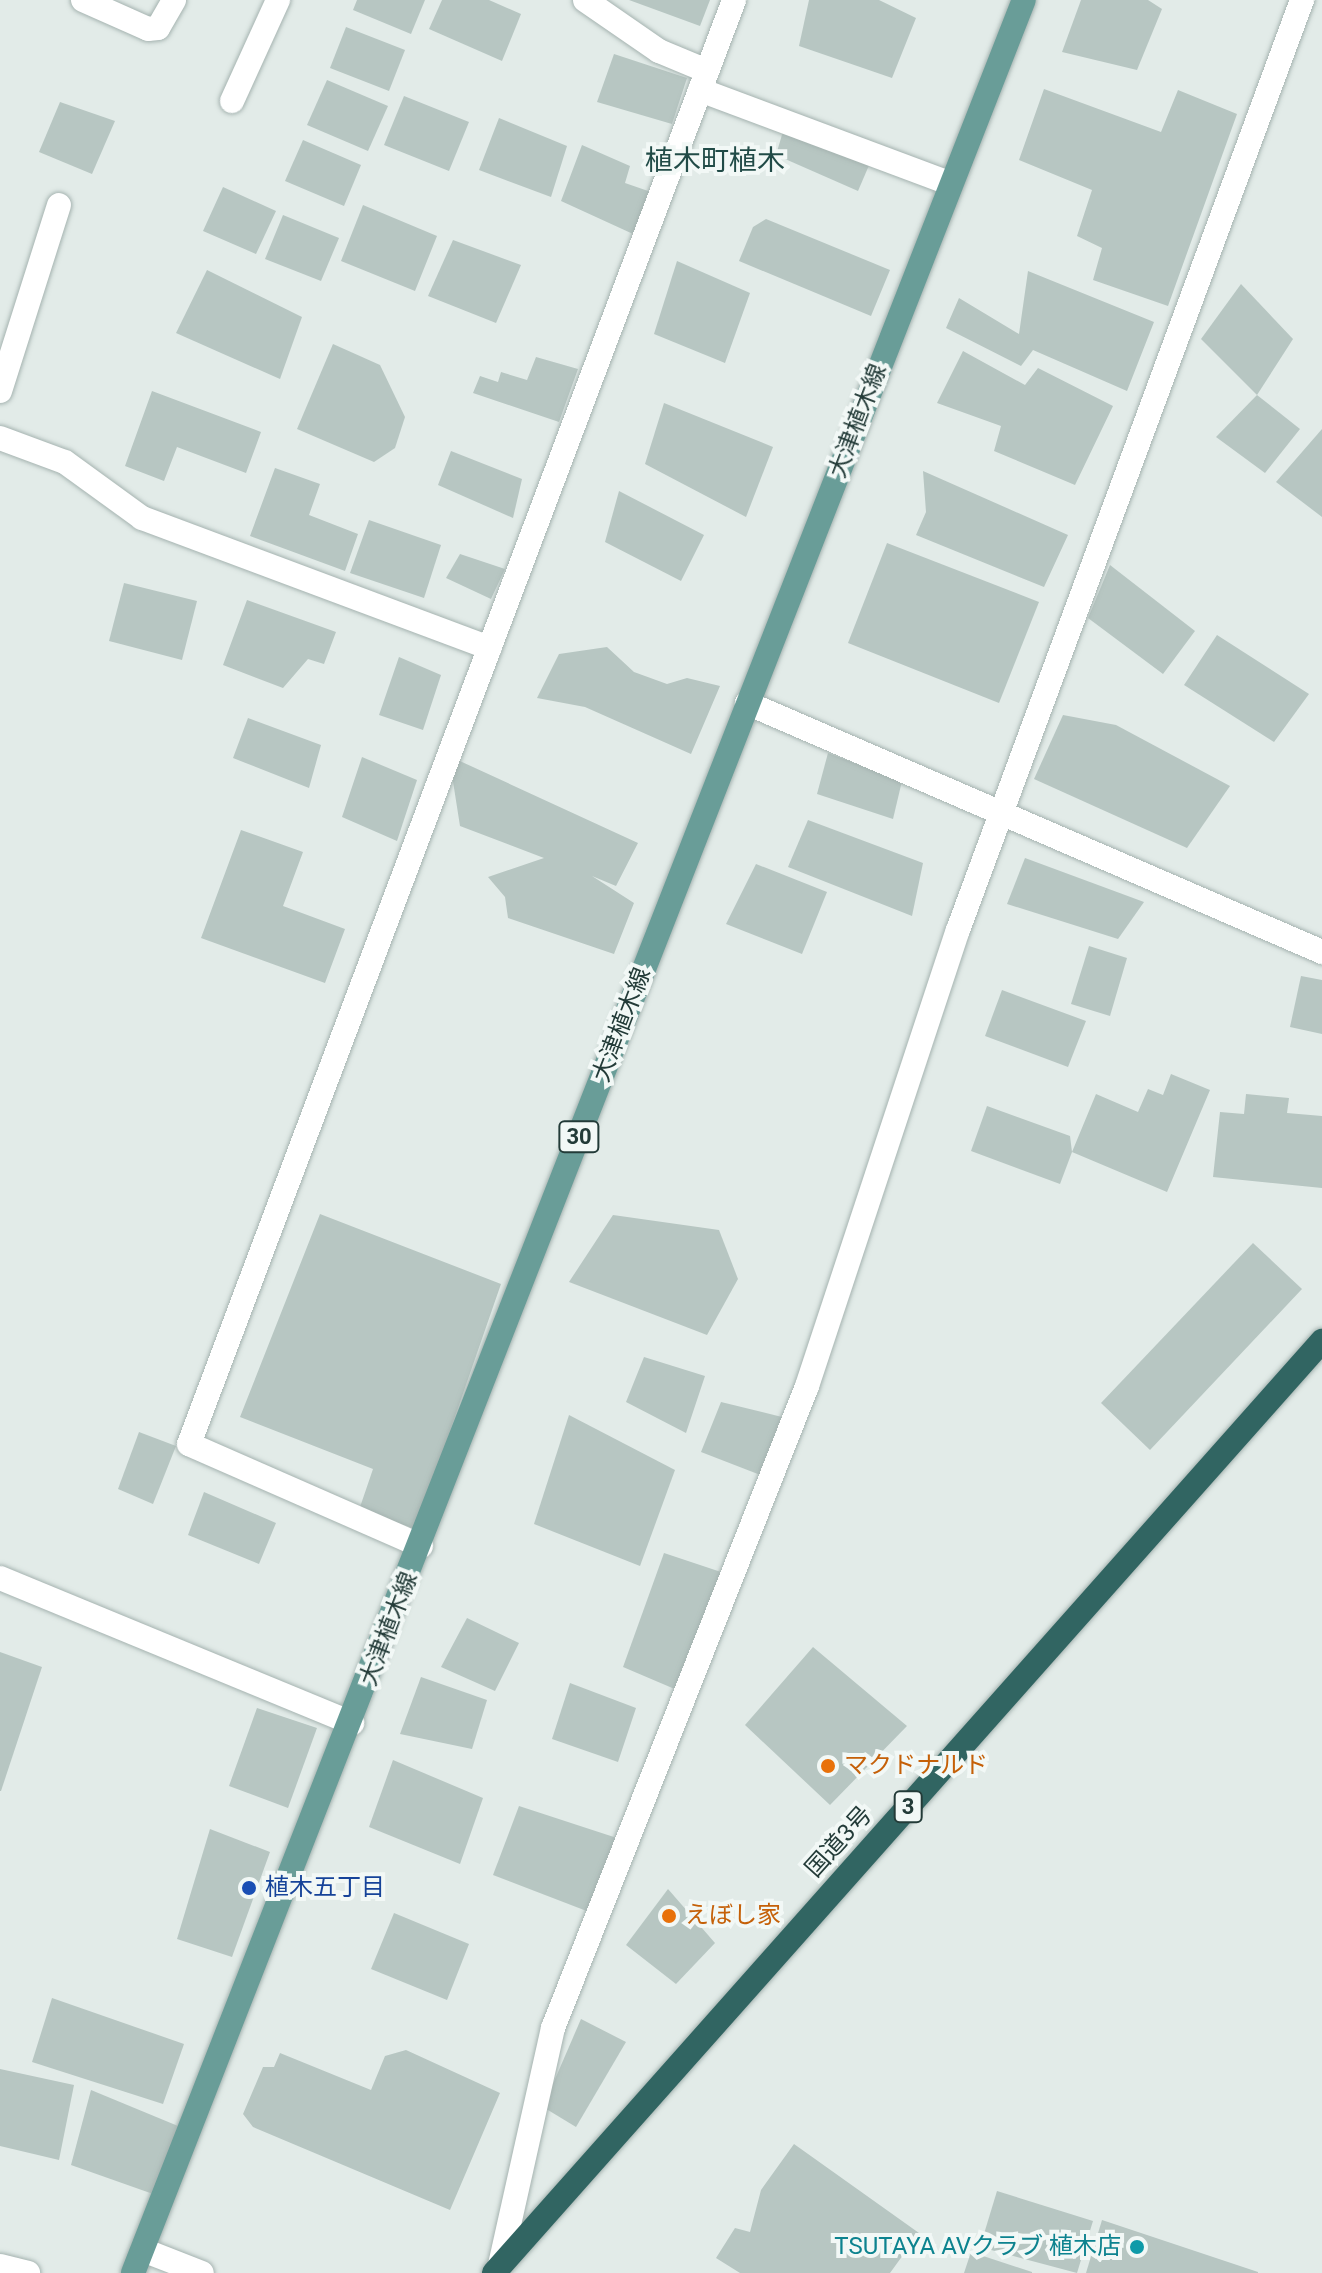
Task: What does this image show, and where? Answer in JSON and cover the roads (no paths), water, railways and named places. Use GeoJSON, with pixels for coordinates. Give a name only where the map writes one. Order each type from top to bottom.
{"type":"FeatureCollection","features":[{"type":"Feature","properties":{"kind":"highway","name":"国道3号"},"geometry":{"type":"LineString","coordinates":[[497,2269],[1322,1341]]}},
{"type":"Feature","properties":{"kind":"main road","name":"大津植木線"},"geometry":{"type":"LineString","coordinates":[[133,2273],[352,1723],[747,703],[1024,0]]}},
{"type":"Feature","properties":{"kind":"street"},"geometry":{"type":"LineString","coordinates":[[83,0],[148,29],[158,28],[174,0]]}},
{"type":"Feature","properties":{"kind":"street"},"geometry":{"type":"LineString","coordinates":[[232,101],[278,0]]}},
{"type":"Feature","properties":{"kind":"street"},"geometry":{"type":"LineString","coordinates":[[585,0],[704,81],[951,184]]}},
{"type":"Feature","properties":{"kind":"street"},"geometry":{"type":"LineString","coordinates":[[421,1546],[189,1444],[734,0]]}},
{"type":"Feature","properties":{"kind":"street"},"geometry":{"type":"LineString","coordinates":[[497,2269],[553,2028],[807,1386],[1000,816],[1302,0]]}},
{"type":"Feature","properties":{"kind":"street"},"geometry":{"type":"LineString","coordinates":[[0,391],[59,205]]}},
{"type":"Feature","properties":{"kind":"street"},"geometry":{"type":"LineString","coordinates":[[0,438],[65,462],[142,518],[490,648]]}},
{"type":"Feature","properties":{"kind":"street"},"geometry":{"type":"LineString","coordinates":[[747,703],[1000,816],[1322,952]]}},
{"type":"Feature","properties":{"kind":"street"},"geometry":{"type":"LineString","coordinates":[[0,1578],[352,1723]]}},
{"type":"Feature","properties":{"kind":"street"},"geometry":{"type":"LineString","coordinates":[[143,2250],[202,2273]]}},
{"type":"Feature","properties":{"kind":"street"},"geometry":{"type":"LineString","coordinates":[[0,2266],[28,2273]]}},
{"type":"Feature","properties":{"kind":"place","name":"マクドナルド"},"geometry":{"type":"Point","coordinates":[828,1766]}},
{"type":"Feature","properties":{"kind":"place","name":"植木五丁目"},"geometry":{"type":"Point","coordinates":[249,1888]}},
{"type":"Feature","properties":{"kind":"place","name":"えぼし家"},"geometry":{"type":"Point","coordinates":[669,1916]}},
{"type":"Feature","properties":{"kind":"place","name":"TSUTAYA AVクラブ 植木店"},"geometry":{"type":"Point","coordinates":[1137,2247]}},
{"type":"Feature","properties":{"kind":"district","name":"植木町植木"},"geometry":{"type":"Point","coordinates":[715,161]}}]}
